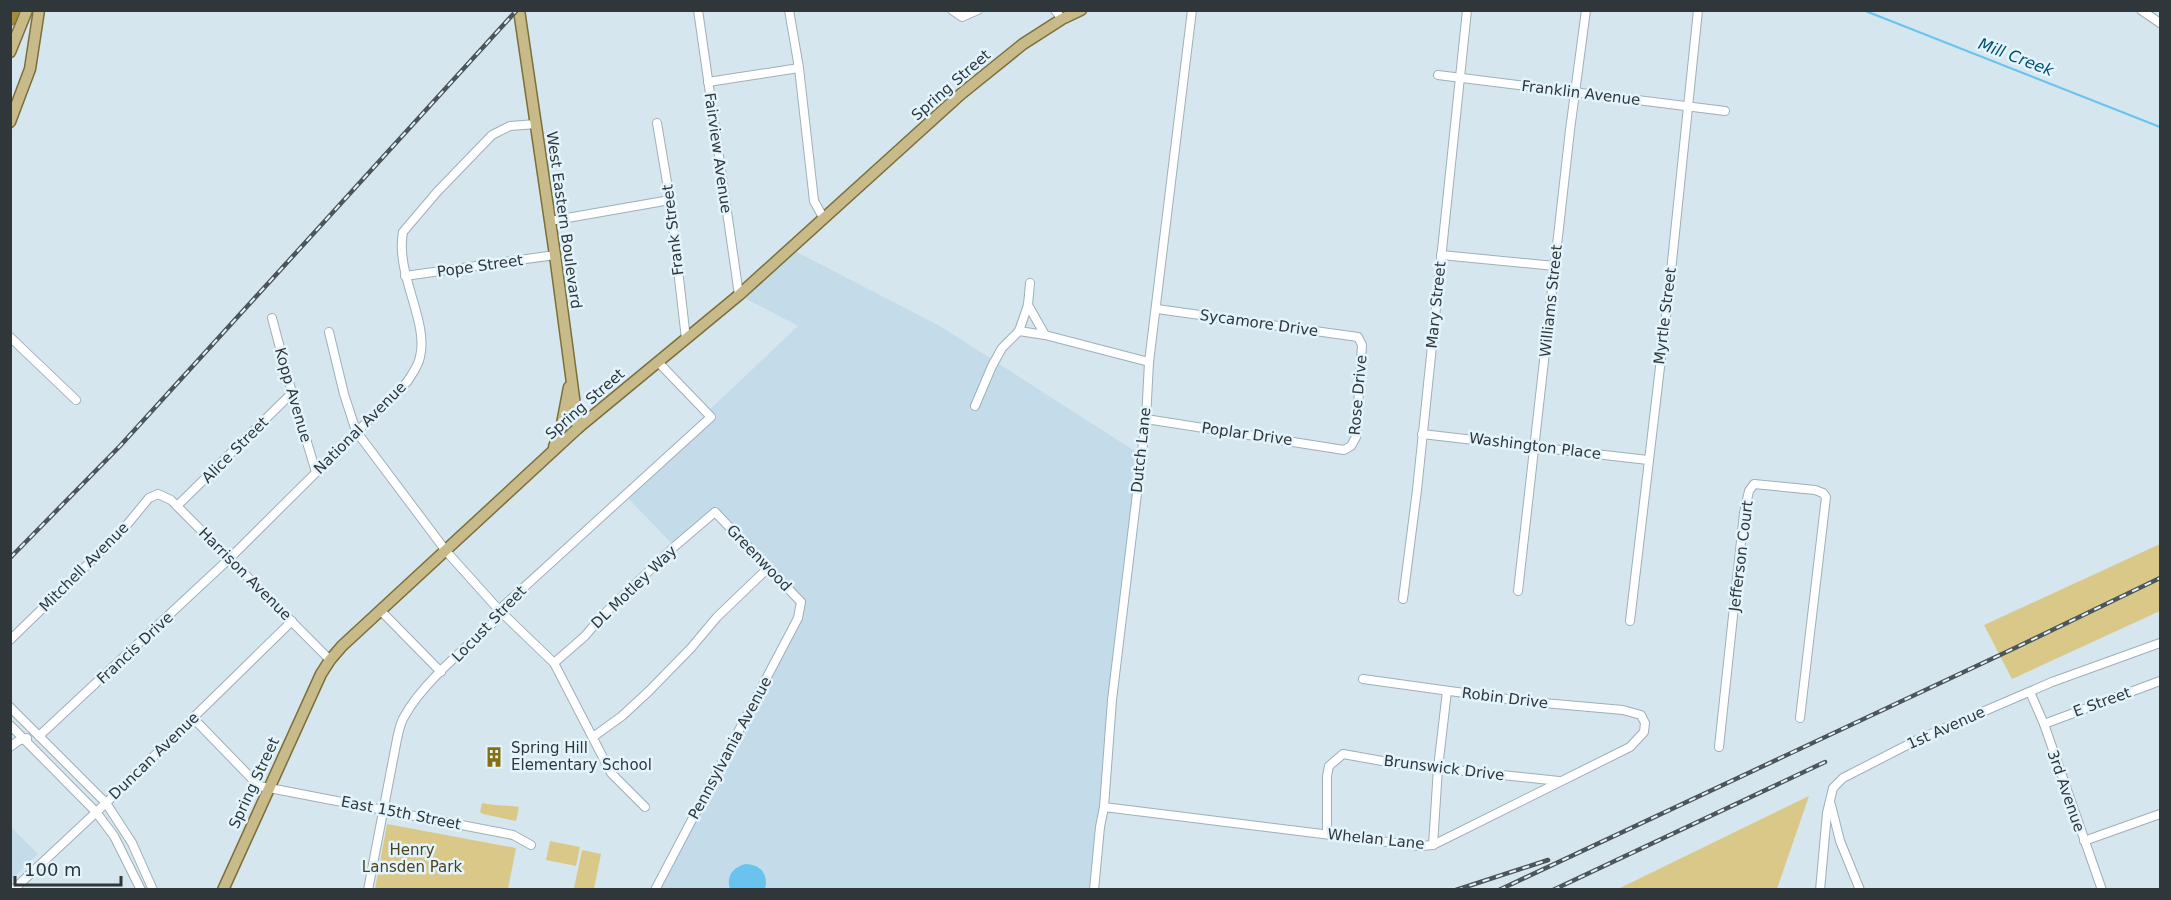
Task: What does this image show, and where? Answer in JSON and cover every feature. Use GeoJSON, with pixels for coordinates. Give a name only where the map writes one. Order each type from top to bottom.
{"type":"FeatureCollection","features":[{"type":"Feature","properties":{"kind":"highway"},"geometry":{"type":"LineString","coordinates":[[10,19],[14,10]]}},
{"type":"Feature","properties":{"kind":"main road"},"geometry":{"type":"LineString","coordinates":[[10,52],[27,10]]}},
{"type":"Feature","properties":{"kind":"main road"},"geometry":{"type":"LineString","coordinates":[[10,122],[27,80],[37,33],[39,10]]}},
{"type":"Feature","properties":{"kind":"main road","name":"Spring Street"},"geometry":{"type":"LineString","coordinates":[[223,890],[316,684],[330,660],[578,428],[739,295],[961,94],[1059,15],[1081,10]]}},
{"type":"Feature","properties":{"kind":"main road","name":"West Eastern Boulevard"},"geometry":{"type":"LineString","coordinates":[[519,13],[578,428]]}},
{"type":"Feature","properties":{"kind":"main road"},"geometry":{"type":"LineString","coordinates":[[551,453],[562,424],[570,378]]}},
{"type":"Feature","properties":{"kind":"street","name":"Fairview Avenue"},"geometry":{"type":"LineString","coordinates":[[698,10],[739,295]]}},
{"type":"Feature","properties":{"kind":"street"},"geometry":{"type":"LineString","coordinates":[[789,10],[799,68],[814,201],[824,219]]}},
{"type":"Feature","properties":{"kind":"street"},"geometry":{"type":"LineString","coordinates":[[952,10],[962,17],[978,10]]}},
{"type":"Feature","properties":{"kind":"street","name":"Dutch Lane"},"geometry":{"type":"LineString","coordinates":[[1094,890],[1116,670],[1146,419],[1149,362],[1192,10]]}},
{"type":"Feature","properties":{"kind":"street","name":"Mary Street"},"geometry":{"type":"LineString","coordinates":[[1403,599],[1467,10]]}},
{"type":"Feature","properties":{"kind":"street","name":"Williams Street"},"geometry":{"type":"LineString","coordinates":[[1518,591],[1586,10]]}},
{"type":"Feature","properties":{"kind":"street","name":"Myrtle Street"},"geometry":{"type":"LineString","coordinates":[[1630,621],[1698,10]]}},
{"type":"Feature","properties":{"kind":"street"},"geometry":{"type":"LineString","coordinates":[[2141,10],[2160,23]]}},
{"type":"Feature","properties":{"kind":"street"},"geometry":{"type":"LineString","coordinates":[[708,82],[799,68]]}},
{"type":"Feature","properties":{"kind":"street","name":"Franklin Avenue"},"geometry":{"type":"LineString","coordinates":[[1438,75],[1725,111]]}},
{"type":"Feature","properties":{"kind":"street","name":"Frank Street"},"geometry":{"type":"LineString","coordinates":[[657,123],[670,200],[686,339]]}},
{"type":"Feature","properties":{"kind":"street","name":"National Avenue"},"geometry":{"type":"LineString","coordinates":[[230,558],[407,382],[418,365],[422,338],[405,276],[402,239],[408,224],[492,135],[510,126],[536,124]]}},
{"type":"Feature","properties":{"kind":"street"},"geometry":{"type":"LineString","coordinates":[[550,221],[670,200]]}},
{"type":"Feature","properties":{"kind":"street","name":"Pope Street"},"geometry":{"type":"LineString","coordinates":[[405,276],[555,255]]}},
{"type":"Feature","properties":{"kind":"street"},"geometry":{"type":"LineString","coordinates":[[1441,255],[1555,266]]}},
{"type":"Feature","properties":{"kind":"street"},"geometry":{"type":"LineString","coordinates":[[975,406],[1002,348],[1019,331],[1028,305],[1030,283]]}},
{"type":"Feature","properties":{"kind":"street"},"geometry":{"type":"LineString","coordinates":[[1028,305],[1045,335]]}},
{"type":"Feature","properties":{"kind":"street","name":"Sycamore Drive"},"geometry":{"type":"LineString","coordinates":[[1157,309],[1360,339]]}},
{"type":"Feature","properties":{"kind":"street","name":"Kopp Avenue"},"geometry":{"type":"LineString","coordinates":[[272,318],[291,393],[316,471]]}},
{"type":"Feature","properties":{"kind":"street"},"geometry":{"type":"LineString","coordinates":[[1019,331],[1045,335],[1149,362]]}},
{"type":"Feature","properties":{"kind":"street"},"geometry":{"type":"LineString","coordinates":[[329,332],[344,394],[356,431],[446,550],[499,610],[554,663],[611,773],[645,807]]}},
{"type":"Feature","properties":{"kind":"street"},"geometry":{"type":"LineString","coordinates":[[10,337],[76,400]]}},
{"type":"Feature","properties":{"kind":"street","name":"Rose Drive"},"geometry":{"type":"LineString","coordinates":[[1347,448],[1356,437],[1362,345],[1360,339]]}},
{"type":"Feature","properties":{"kind":"street","name":"Locust Street"},"geometry":{"type":"LineString","coordinates":[[368,890],[382,809],[403,719],[412,703],[497,619],[499,610],[711,417],[658,362]]}},
{"type":"Feature","properties":{"kind":"street","name":"Alice Street"},"geometry":{"type":"LineString","coordinates":[[177,506],[291,393]]}},
{"type":"Feature","properties":{"kind":"street","name":"Poplar Drive"},"geometry":{"type":"LineString","coordinates":[[1146,419],[1344,450],[1347,448]]}},
{"type":"Feature","properties":{"kind":"street","name":"Washington Place"},"geometry":{"type":"LineString","coordinates":[[1422,434],[1648,460]]}},
{"type":"Feature","properties":{"kind":"street","name":"Jefferson Court"},"geometry":{"type":"LineString","coordinates":[[1719,747],[1744,513],[1749,491],[1754,484],[1815,490],[1826,497],[1800,718]]}},
{"type":"Feature","properties":{"kind":"street","name":"Harrison Avenue"},"geometry":{"type":"LineString","coordinates":[[158,494],[171,500],[330,660]]}},
{"type":"Feature","properties":{"kind":"street","name":"Mitchell Avenue"},"geometry":{"type":"LineString","coordinates":[[10,640],[120,533],[149,498],[158,494]]}},
{"type":"Feature","properties":{"kind":"street","name":"Greenwood"},"geometry":{"type":"LineString","coordinates":[[715,512],[802,605]]}},
{"type":"Feature","properties":{"kind":"street","name":"DL Motley Way"},"geometry":{"type":"LineString","coordinates":[[554,663],[715,512]]}},
{"type":"Feature","properties":{"kind":"street","name":"Francis Drive"},"geometry":{"type":"LineString","coordinates":[[39,736],[230,558]]}},
{"type":"Feature","properties":{"kind":"street"},"geometry":{"type":"LineString","coordinates":[[593,737],[622,716],[649,690],[691,648],[717,617],[768,568]]}},
{"type":"Feature","properties":{"kind":"street","name":"Pennsylvania Avenue"},"geometry":{"type":"LineString","coordinates":[[655,890],[793,628],[802,605]]}},
{"type":"Feature","properties":{"kind":"street"},"geometry":{"type":"LineString","coordinates":[[381,611],[441,672]]}},
{"type":"Feature","properties":{"kind":"street","name":"Duncan Avenue"},"geometry":{"type":"LineString","coordinates":[[13,890],[106,803],[292,621]]}},
{"type":"Feature","properties":{"kind":"street","name":"1st Avenue"},"geometry":{"type":"LineString","coordinates":[[1820,890],[1827,813],[1833,788],[1843,778],[1917,740],[2082,670],[2160,643]]}},
{"type":"Feature","properties":{"kind":"street"},"geometry":{"type":"LineString","coordinates":[[1116,670],[1128,670]]}},
{"type":"Feature","properties":{"kind":"street","name":"Robin Drive"},"geometry":{"type":"LineString","coordinates":[[1363,679],[1447,691],[1623,710],[1638,714],[1644,721]]}},
{"type":"Feature","properties":{"kind":"street","name":"E Street"},"geometry":{"type":"LineString","coordinates":[[2044,724],[2160,681]]}},
{"type":"Feature","properties":{"kind":"street"},"geometry":{"type":"LineString","coordinates":[[1433,844],[1438,768],[1447,691]]}},
{"type":"Feature","properties":{"kind":"street","name":"3rd Avenue"},"geometry":{"type":"LineString","coordinates":[[2030,692],[2044,724],[2102,890]]}},
{"type":"Feature","properties":{"kind":"street"},"geometry":{"type":"LineString","coordinates":[[10,706],[106,803],[132,843],[153,890]]}},
{"type":"Feature","properties":{"kind":"street","name":"East 15th Street"},"geometry":{"type":"LineString","coordinates":[[193,718],[259,786],[513,835],[531,845]]}},
{"type":"Feature","properties":{"kind":"street","name":"Whelan Lane"},"geometry":{"type":"LineString","coordinates":[[1104,807],[1420,846],[1433,844],[1630,747],[1644,732],[1644,721]]}},
{"type":"Feature","properties":{"kind":"street"},"geometry":{"type":"LineString","coordinates":[[10,725],[96,812],[114,836],[141,890]]}},
{"type":"Feature","properties":{"kind":"street"},"geometry":{"type":"LineString","coordinates":[[10,747],[25,738],[39,736]]}},
{"type":"Feature","properties":{"kind":"street","name":"Brunswick Drive"},"geometry":{"type":"LineString","coordinates":[[1327,834],[1327,776],[1332,763],[1346,753],[1399,764],[1560,782]]}},
{"type":"Feature","properties":{"kind":"street"},"geometry":{"type":"LineString","coordinates":[[1830,802],[1840,841],[1860,890]]}},
{"type":"Feature","properties":{"kind":"street"},"geometry":{"type":"LineString","coordinates":[[2084,841],[2160,814]]}},
{"type":"Feature","properties":{"kind":"shaded area"},"geometry":{"type":"Polygon","coordinates":[[[791,249],[940,326],[1141,455],[1093,889],[655,889],[802,605],[716,513],[677,549],[625,495],[710,417],[706,413],[798,326],[739,295],[791,249]]]}},
{"type":"Feature","properties":{"kind":"shaded area"},"geometry":{"type":"Polygon","coordinates":[[[11,827],[38,854],[11,880],[11,827]]]}},
{"type":"Feature","properties":{"kind":"green space"},"geometry":{"type":"Polygon","coordinates":[[[2160,544],[2160,611],[2012,679],[1984,625],[2160,544]]]}},
{"type":"Feature","properties":{"kind":"green space"},"geometry":{"type":"Polygon","coordinates":[[[1809,796],[1777,889],[1618,889],[1809,796]]]}},
{"type":"Feature","properties":{"kind":"green space"},"geometry":{"type":"Polygon","coordinates":[[[482,803],[519,807],[516,821],[483,814],[480,812],[482,803]]]}},
{"type":"Feature","properties":{"kind":"green space","name":"Henry Lansden Park"},"geometry":{"type":"Polygon","coordinates":[[[387,824],[516,848],[508,889],[375,889],[387,824]]]}},
{"type":"Feature","properties":{"kind":"green space"},"geometry":{"type":"Polygon","coordinates":[[[550,841],[580,847],[576,866],[546,860],[550,841]]]}},
{"type":"Feature","properties":{"kind":"green space"},"geometry":{"type":"Polygon","coordinates":[[[582,850],[601,854],[594,889],[574,888],[582,850]]]}},
{"type":"Feature","properties":{"kind":"water"},"geometry":{"type":"Polygon","coordinates":[[[745,864],[755,866],[762,871],[766,879],[765,889],[730,889],[731,873],[745,864]]]}},
{"type":"Feature","properties":{"kind":"waterway","name":"Mill Creek"},"geometry":{"type":"LineString","coordinates":[[1863,10],[2160,127]]}},
{"type":"Feature","properties":{"kind":"railway"},"geometry":{"type":"LineString","coordinates":[[10,558],[120,446],[517,10]]}},
{"type":"Feature","properties":{"kind":"railway"},"geometry":{"type":"LineString","coordinates":[[1499,890],[2160,578]]}},
{"type":"Feature","properties":{"kind":"railway"},"geometry":{"type":"LineString","coordinates":[[1553,890],[1825,762]]}},
{"type":"Feature","properties":{"kind":"railway"},"geometry":{"type":"LineString","coordinates":[[1456,890],[1548,860]]}},
{"type":"Feature","properties":{"kind":"place","name":"Spring Hill Elementary School"},"geometry":{"type":"Point","coordinates":[494,757]}}]}
